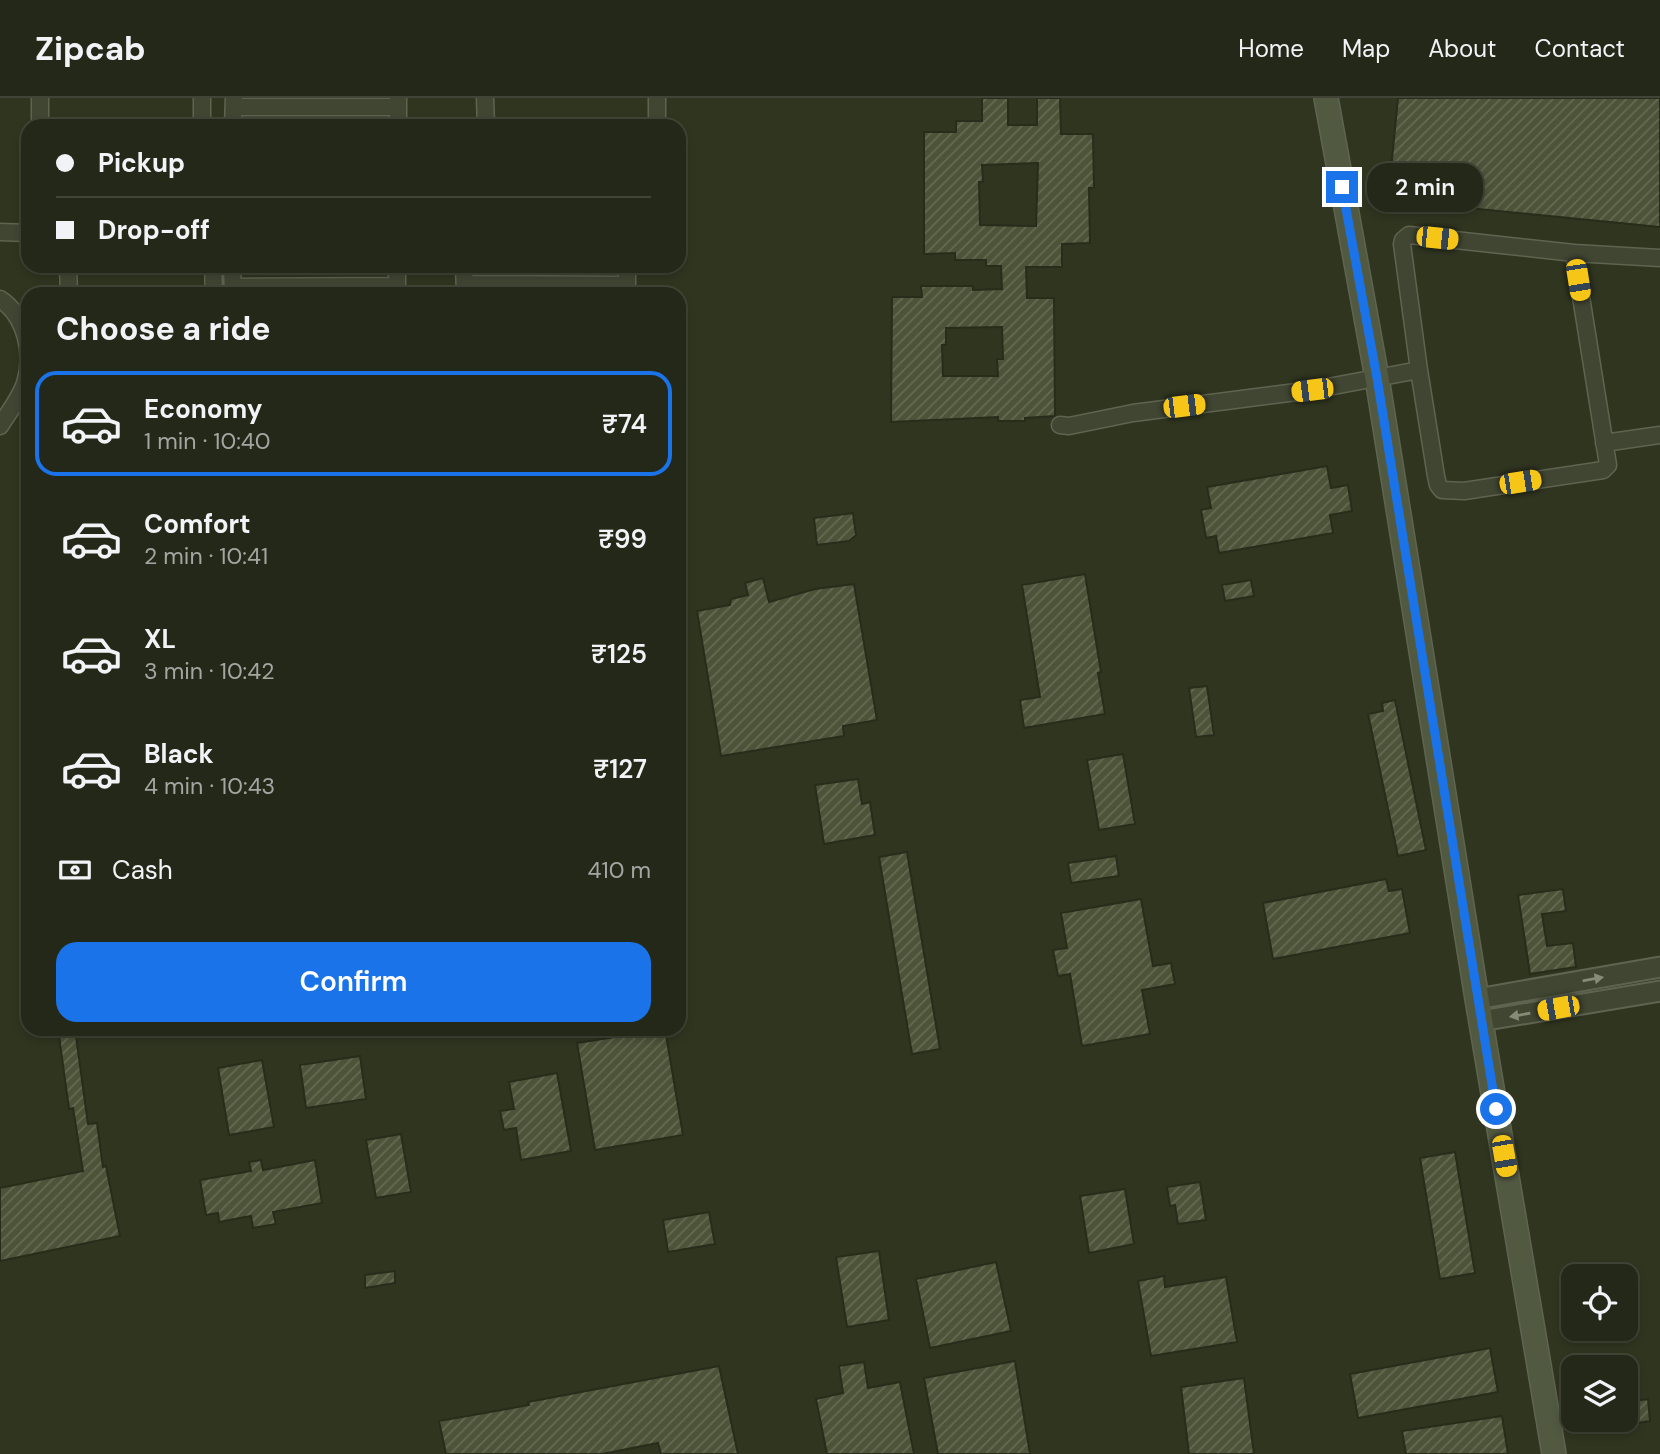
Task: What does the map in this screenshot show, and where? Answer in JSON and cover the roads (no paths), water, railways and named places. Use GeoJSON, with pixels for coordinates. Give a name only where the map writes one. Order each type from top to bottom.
{"type":"FeatureCollection","features":[{"type":"Feature","properties":{"kind":"main road"},"geometry":{"type":"LineString","coordinates":[[1326,98],[1377,378],[1554,1454]]}},
{"type":"Feature","properties":{"kind":"street"},"geometry":{"type":"LineString","coordinates":[[40,98],[40,119]]}},
{"type":"Feature","properties":{"kind":"street"},"geometry":{"type":"LineString","coordinates":[[202,98],[202,119]]}},
{"type":"Feature","properties":{"kind":"street"},"geometry":{"type":"LineString","coordinates":[[485,98],[485,119]]}},
{"type":"Feature","properties":{"kind":"street"},"geometry":{"type":"LineString","coordinates":[[657,98],[657,119]]}},
{"type":"Feature","properties":{"kind":"street"},"geometry":{"type":"LineString","coordinates":[[234,102],[398,102]]}},
{"type":"Feature","properties":{"kind":"street"},"geometry":{"type":"LineString","coordinates":[[0,232],[21,233]]}},
{"type":"Feature","properties":{"kind":"street"},"geometry":{"type":"LineString","coordinates":[[1574,253],[1608,465],[1602,470],[1464,491],[1442,490],[1436,476],[1419,370],[1402,244],[1404,240],[1409,235],[1574,253],[1660,258]]}},
{"type":"Feature","properties":{"kind":"street"},"geometry":{"type":"LineString","coordinates":[[0,299],[11,309],[21,325]]}},
{"type":"Feature","properties":{"kind":"street"},"geometry":{"type":"LineString","coordinates":[[1059,425],[1133,412],[1312,390],[1419,370]]}},
{"type":"Feature","properties":{"kind":"street"},"geometry":{"type":"LineString","coordinates":[[0,426],[21,390]]}},
{"type":"Feature","properties":{"kind":"street"},"geometry":{"type":"LineString","coordinates":[[1604,443],[1660,435]]}},
{"type":"Feature","properties":{"kind":"street"},"geometry":{"type":"LineString","coordinates":[[1479,1010],[1660,967]]}},
{"type":"Feature","properties":{"kind":"street"},"geometry":{"type":"LineString","coordinates":[[1479,1010],[1660,991]]}}]}
